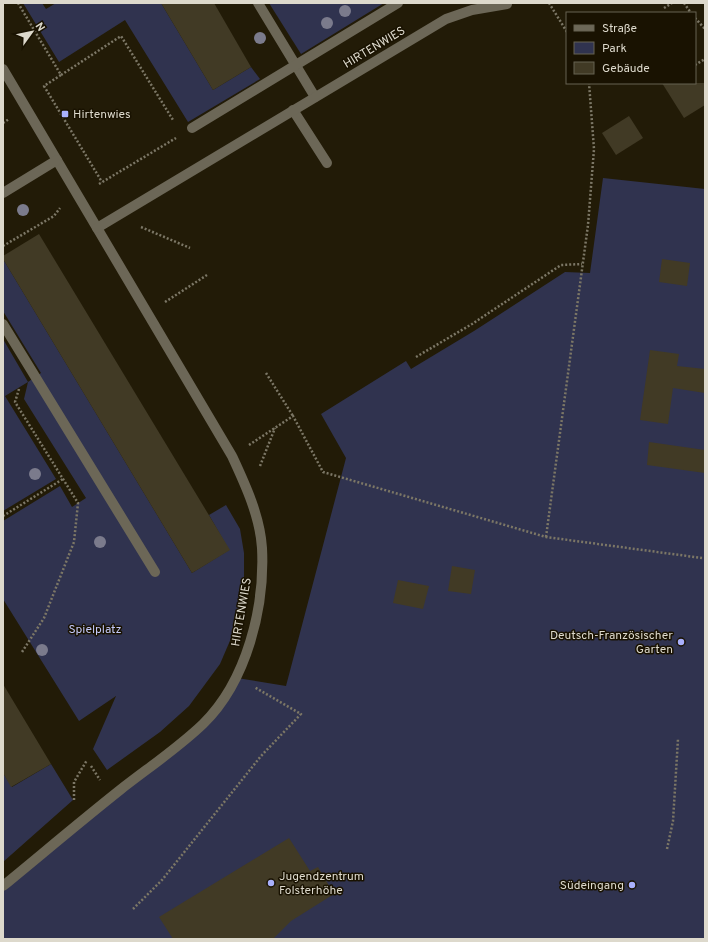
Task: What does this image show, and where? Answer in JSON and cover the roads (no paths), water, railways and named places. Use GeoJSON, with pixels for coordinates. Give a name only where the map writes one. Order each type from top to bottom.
{"type":"FeatureCollection","features":[{"type":"Feature","properties":{"kind":"street"},"geometry":{"type":"LineString","coordinates":[[258,3],[315,97]]}},
{"type":"Feature","properties":{"kind":"street"},"geometry":{"type":"LineString","coordinates":[[192,128],[398,3]]}},
{"type":"Feature","properties":{"kind":"street","name":"HIRTENWIES"},"geometry":{"type":"LineString","coordinates":[[96,228],[446,19],[472,10],[507,4]]}},
{"type":"Feature","properties":{"kind":"street","name":"HIRTENWIES"},"geometry":{"type":"LineString","coordinates":[[3,69],[232,456],[249,497],[257,523],[262,547],[261,580],[258,606],[247,654],[237,678],[204,723],[82,820],[3,886]]}},
{"type":"Feature","properties":{"kind":"street"},"geometry":{"type":"LineString","coordinates":[[293,110],[327,164]]}},
{"type":"Feature","properties":{"kind":"street"},"geometry":{"type":"LineString","coordinates":[[3,193],[57,160]]}},
{"type":"Feature","properties":{"kind":"street"},"geometry":{"type":"LineString","coordinates":[[3,324],[155,572]]}},
{"type":"Feature","properties":{"kind":"place","name":"Hirtenwies"},"geometry":{"type":"Point","coordinates":[65,114]}},
{"type":"Feature","properties":{"kind":"place","name":"Deutsch-Französischer Garten"},"geometry":{"type":"Point","coordinates":[681,642]}},
{"type":"Feature","properties":{"kind":"place","name":"Jugendzentrum Folsterhöhe"},"geometry":{"type":"Point","coordinates":[271,883]}},
{"type":"Feature","properties":{"kind":"place","name":"Südeingang"},"geometry":{"type":"Point","coordinates":[632,885]}},
{"type":"Feature","properties":{"kind":"park label","name":"Spielplatz"},"geometry":{"type":"Point","coordinates":[95,629]}}]}
